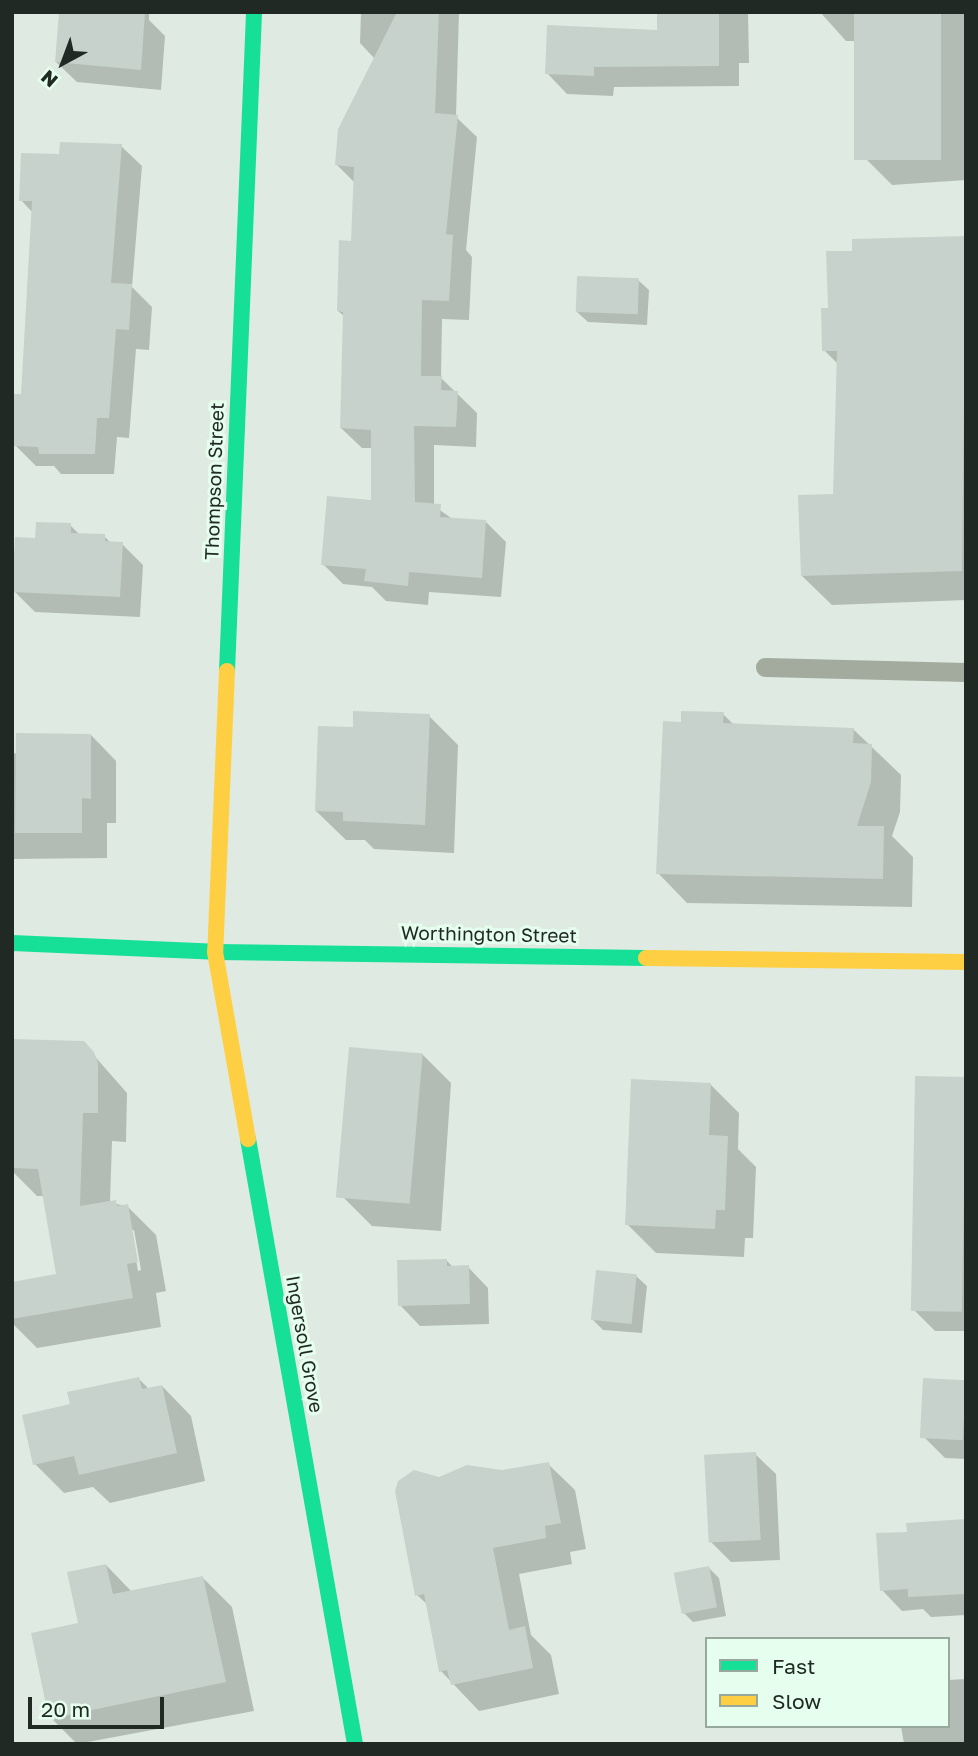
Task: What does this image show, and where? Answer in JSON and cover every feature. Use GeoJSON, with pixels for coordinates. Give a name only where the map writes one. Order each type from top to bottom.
{"type":"FeatureCollection","features":[{"type":"Feature","properties":{"kind":"main road","name":"Thompson Street"},"geometry":{"type":"LineString","coordinates":[[215,952],[254,12]]}},
{"type":"Feature","properties":{"kind":"main road","name":"Worthington Street"},"geometry":{"type":"LineString","coordinates":[[12,943],[215,952],[966,962]]}},
{"type":"Feature","properties":{"kind":"main road","name":"Ingersoll Grove"},"geometry":{"type":"LineString","coordinates":[[215,952],[355,1744]]}},
{"type":"Feature","properties":{"kind":"lane"},"geometry":{"type":"LineString","coordinates":[[765,667],[966,672]]}},
{"type":"Feature","properties":{"kind":"building"},"geometry":{"type":"Polygon","coordinates":[[[59,12],[145,12],[141,70],[55,62],[59,12]]]}},
{"type":"Feature","properties":{"kind":"building"},"geometry":{"type":"Polygon","coordinates":[[[397,12],[439,12],[435,113],[458,115],[446,234],[453,235],[449,301],[422,300],[421,376],[442,376],[441,390],[458,391],[456,427],[414,426],[415,502],[441,504],[440,517],[486,520],[482,578],[409,572],[408,586],[364,581],[366,569],[321,565],[327,496],[371,500],[371,430],[340,428],[343,312],[337,311],[339,240],[351,241],[354,167],[335,165],[338,129],[397,12]]]}},
{"type":"Feature","properties":{"kind":"building"},"geometry":{"type":"Polygon","coordinates":[[[657,12],[719,12],[719,66],[594,67],[594,76],[545,74],[547,25],[657,30],[657,12]]]}},
{"type":"Feature","properties":{"kind":"building"},"geometry":{"type":"Polygon","coordinates":[[[854,12],[941,12],[941,160],[854,160],[854,12]]]}},
{"type":"Feature","properties":{"kind":"building"},"geometry":{"type":"Polygon","coordinates":[[[60,142],[122,144],[111,283],[132,284],[129,330],[116,329],[109,418],[97,418],[95,454],[39,454],[38,447],[14,446],[13,394],[21,394],[32,201],[19,201],[21,153],[59,154],[60,142]]]}},
{"type":"Feature","properties":{"kind":"building"},"geometry":{"type":"Polygon","coordinates":[[[966,236],[962,571],[801,576],[798,495],[833,494],[837,351],[822,351],[821,308],[828,308],[826,251],[852,251],[852,239],[966,236]]]}},
{"type":"Feature","properties":{"kind":"building"},"geometry":{"type":"Polygon","coordinates":[[[577,276],[639,278],[638,314],[576,312],[577,276]]]}},
{"type":"Feature","properties":{"kind":"building"},"geometry":{"type":"Polygon","coordinates":[[[36,522],[71,523],[71,533],[105,534],[105,541],[123,542],[120,597],[12,592],[15,537],[35,538],[36,522]]]}},
{"type":"Feature","properties":{"kind":"building"},"geometry":{"type":"Polygon","coordinates":[[[353,711],[430,714],[425,825],[343,821],[343,812],[315,811],[318,726],[353,727],[353,711]]]}},
{"type":"Feature","properties":{"kind":"building"},"geometry":{"type":"Polygon","coordinates":[[[681,711],[724,712],[723,723],[854,728],[853,743],[872,744],[871,782],[857,826],[884,826],[883,879],[656,874],[663,721],[681,722],[681,711]]]}},
{"type":"Feature","properties":{"kind":"building"},"geometry":{"type":"Polygon","coordinates":[[[16,733],[91,734],[91,799],[82,798],[82,833],[15,833],[16,733]]]}},
{"type":"Feature","properties":{"kind":"building"},"geometry":{"type":"Polygon","coordinates":[[[12,1039],[84,1041],[94,1052],[98,1063],[98,1113],[83,1113],[80,1206],[116,1200],[117,1206],[128,1204],[138,1262],[127,1264],[133,1298],[12,1319],[12,1282],[56,1274],[38,1169],[12,1168],[12,1039]]]}},
{"type":"Feature","properties":{"kind":"building"},"geometry":{"type":"Polygon","coordinates":[[[349,1047],[423,1053],[410,1204],[336,1197],[349,1047]]]}},
{"type":"Feature","properties":{"kind":"building"},"geometry":{"type":"Polygon","coordinates":[[[915,1076],[966,1077],[962,1312],[911,1311],[915,1076]]]}},
{"type":"Feature","properties":{"kind":"building"},"geometry":{"type":"Polygon","coordinates":[[[631,1079],[711,1083],[709,1135],[728,1136],[725,1210],[716,1210],[715,1229],[625,1225],[631,1079]]]}},
{"type":"Feature","properties":{"kind":"building"},"geometry":{"type":"Polygon","coordinates":[[[447,1259],[447,1266],[469,1265],[470,1304],[398,1306],[397,1260],[447,1259]]]}},
{"type":"Feature","properties":{"kind":"building"},"geometry":{"type":"Polygon","coordinates":[[[596,1270],[637,1274],[632,1324],[591,1320],[596,1270]]]}},
{"type":"Feature","properties":{"kind":"building"},"geometry":{"type":"Polygon","coordinates":[[[139,1377],[142,1389],[162,1385],[177,1453],[79,1475],[74,1456],[33,1465],[22,1415],[70,1404],[67,1392],[139,1377]]]}},
{"type":"Feature","properties":{"kind":"building"},"geometry":{"type":"Polygon","coordinates":[[[923,1378],[966,1380],[963,1440],[920,1438],[923,1378]]]}},
{"type":"Feature","properties":{"kind":"building"},"geometry":{"type":"Polygon","coordinates":[[[756,1452],[761,1540],[709,1543],[704,1455],[756,1452]]]}},
{"type":"Feature","properties":{"kind":"building"},"geometry":{"type":"Polygon","coordinates":[[[549,1462],[561,1523],[545,1526],[546,1538],[493,1548],[509,1630],[525,1626],[533,1668],[451,1685],[447,1670],[439,1672],[424,1594],[415,1596],[395,1491],[398,1481],[414,1470],[439,1477],[467,1465],[502,1470],[549,1462]]]}},
{"type":"Feature","properties":{"kind":"building"},"geometry":{"type":"Polygon","coordinates":[[[966,1519],[966,1594],[908,1597],[908,1589],[880,1591],[876,1533],[907,1532],[906,1523],[966,1519]]]}},
{"type":"Feature","properties":{"kind":"building"},"geometry":{"type":"Polygon","coordinates":[[[106,1564],[113,1594],[203,1576],[226,1682],[49,1719],[31,1633],[78,1623],[67,1572],[106,1564]]]}},
{"type":"Feature","properties":{"kind":"building"},"geometry":{"type":"Polygon","coordinates":[[[709,1566],[717,1607],[682,1614],[674,1573],[709,1566]]]}},
{"type":"Feature","properties":{"kind":"traffic: fast"},"geometry":{"type":"LineString","coordinates":[[227,671],[254,12]]}},
{"type":"Feature","properties":{"kind":"traffic: fast"},"geometry":{"type":"LineString","coordinates":[[12,943],[215,952],[646,958]]}},
{"type":"Feature","properties":{"kind":"traffic: fast"},"geometry":{"type":"LineString","coordinates":[[248,1139],[355,1744]]}},
{"type":"Feature","properties":{"kind":"traffic: slow"},"geometry":{"type":"LineString","coordinates":[[227,671],[215,952],[248,1139]]}},
{"type":"Feature","properties":{"kind":"traffic: slow"},"geometry":{"type":"LineString","coordinates":[[646,958],[966,962]]}}]}
